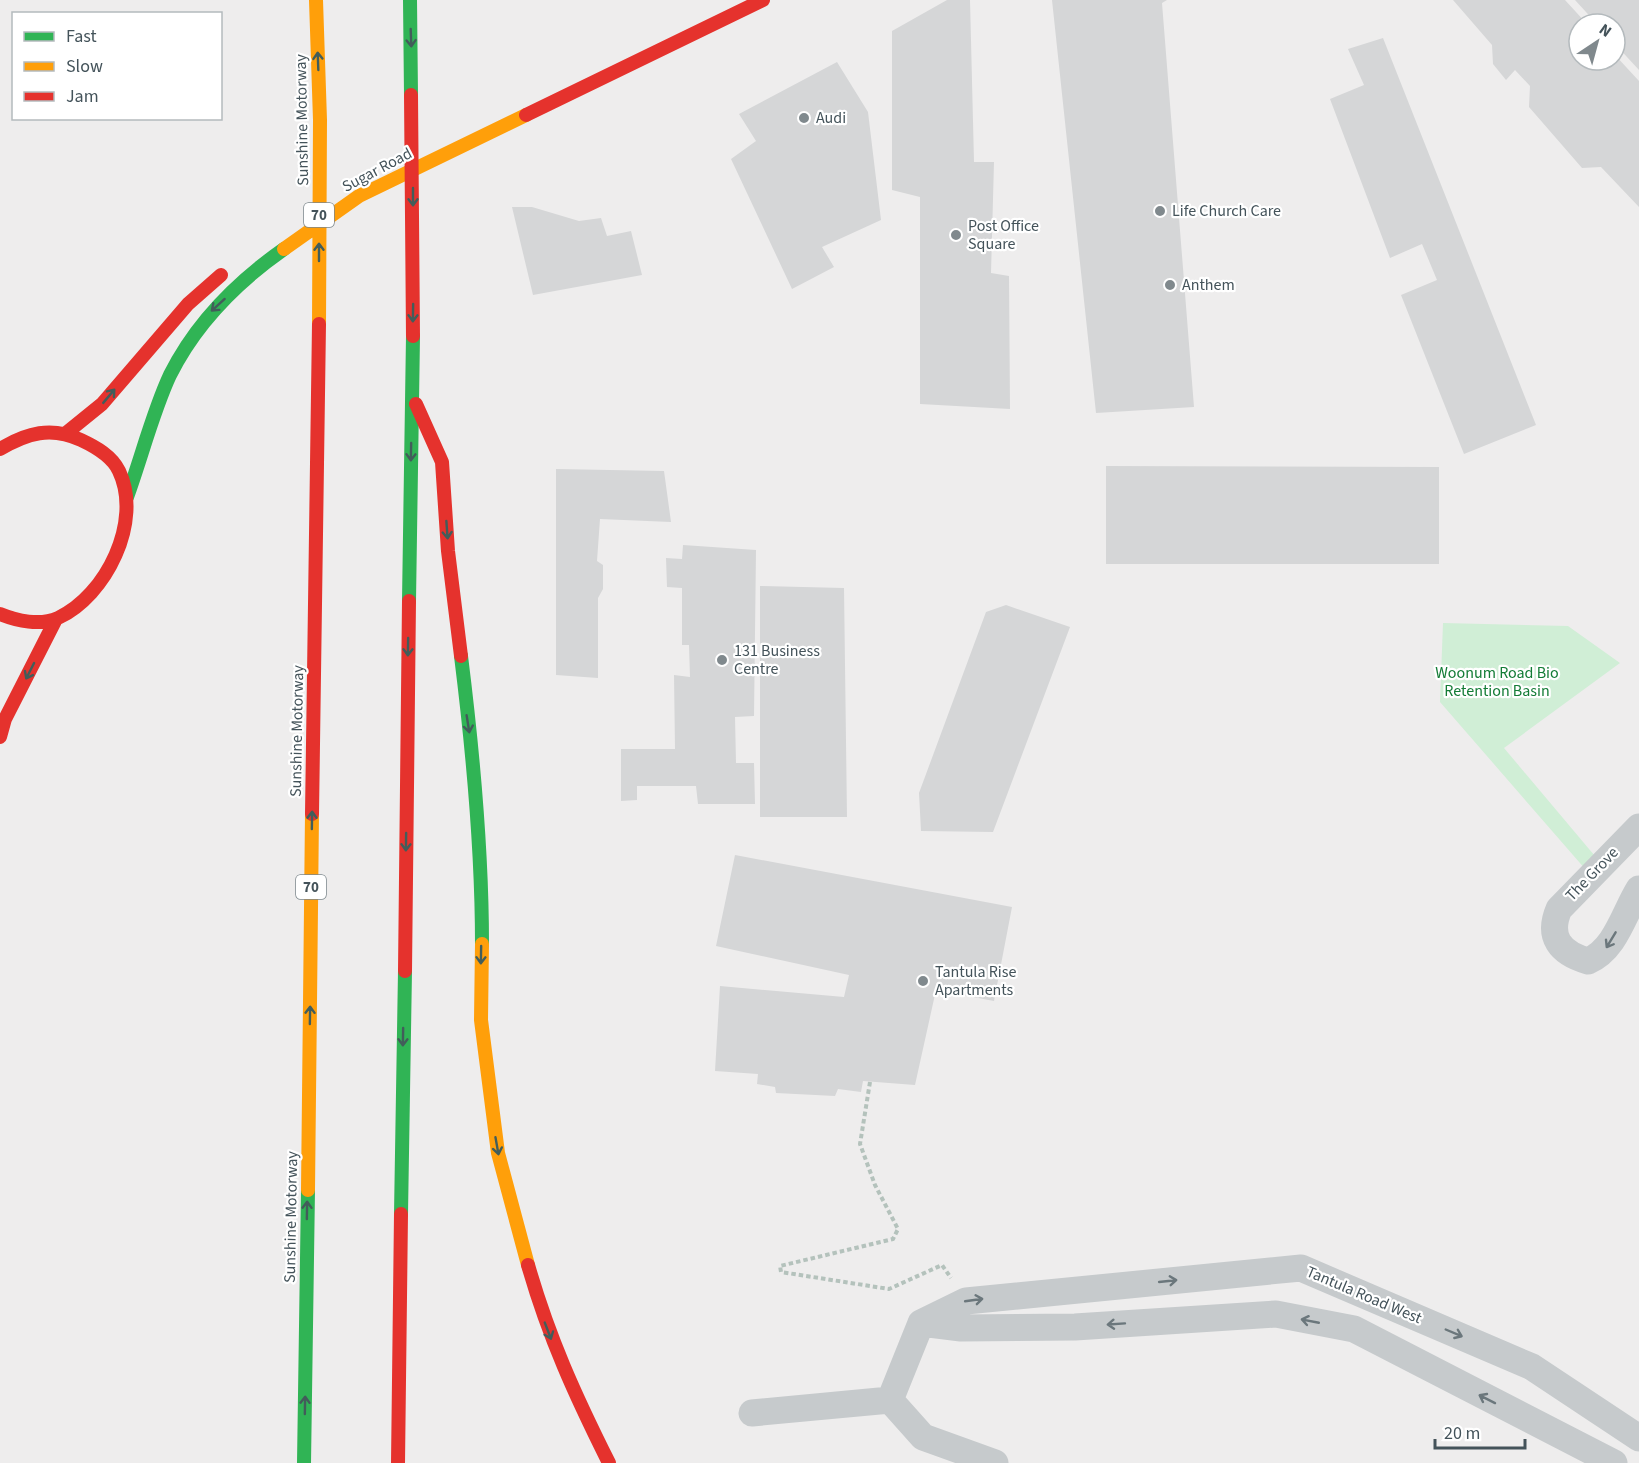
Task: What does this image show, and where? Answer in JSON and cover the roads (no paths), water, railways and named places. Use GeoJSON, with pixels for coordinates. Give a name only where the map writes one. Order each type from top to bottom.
{"type":"FeatureCollection","features":[{"type":"Feature","properties":{"kind":"main road","name":"Sunshine Motorway"},"geometry":{"type":"LineString","coordinates":[[304,1463],[319,311],[320,120],[316,0]]}},
{"type":"Feature","properties":{"kind":"main road"},"geometry":{"type":"LineString","coordinates":[[398,1463],[414,255],[410,0]]}},
{"type":"Feature","properties":{"kind":"main road","name":"Sugar Road"},"geometry":{"type":"LineString","coordinates":[[127,497],[170,375],[209,313],[261,266],[359,196],[763,0]]}},
{"type":"Feature","properties":{"kind":"main road"},"geometry":{"type":"LineString","coordinates":[[287,230],[359,196]]}},
{"type":"Feature","properties":{"kind":"main road"},"geometry":{"type":"LineString","coordinates":[[65,434],[102,404],[188,304],[230,267]]}},
{"type":"Feature","properties":{"kind":"main road"},"geometry":{"type":"LineString","coordinates":[[412,394],[442,462],[448,551],[476,771],[482,897],[481,1020],[498,1153],[511,1210],[547,1330],[574,1396],[609,1463]]}},
{"type":"Feature","properties":{"kind":"main road"},"geometry":{"type":"LineString","coordinates":[[8,427],[24,434]]}},
{"type":"Feature","properties":{"kind":"main road"},"geometry":{"type":"LineString","coordinates":[[0,449],[24,434],[39,431],[65,434],[97,446],[119,471],[127,497],[122,535],[111,564],[86,598],[56,619],[5,719],[0,737]]}},
{"type":"Feature","properties":{"kind":"main road"},"geometry":{"type":"LineString","coordinates":[[0,614],[16,621],[56,619]]}},
{"type":"Feature","properties":{"kind":"street","name":"The Grove"},"geometry":{"type":"LineString","coordinates":[[1639,827],[1559,909],[1552,924],[1555,938],[1576,958],[1588,961],[1598,957],[1608,946],[1639,889]]}},
{"type":"Feature","properties":{"kind":"street","name":"Tantula Road West"},"geometry":{"type":"LineString","coordinates":[[921,1323],[966,1301],[1301,1268],[1532,1366],[1639,1438]]}},
{"type":"Feature","properties":{"kind":"street"},"geometry":{"type":"LineString","coordinates":[[890,1400],[921,1323],[961,1328],[1075,1327],[1276,1314],[1354,1329],[1614,1463]]}},
{"type":"Feature","properties":{"kind":"street"},"geometry":{"type":"LineString","coordinates":[[752,1413],[890,1400]]}},
{"type":"Feature","properties":{"kind":"street"},"geometry":{"type":"LineString","coordinates":[[890,1400],[922,1437],[995,1463]]}},
{"type":"Feature","properties":{"kind":"place","name":"Audi"},"geometry":{"type":"Point","coordinates":[804,118]}},
{"type":"Feature","properties":{"kind":"place","name":"Life Church Care"},"geometry":{"type":"Point","coordinates":[1160,211]}},
{"type":"Feature","properties":{"kind":"place","name":"Post Office Square"},"geometry":{"type":"Point","coordinates":[956,235]}},
{"type":"Feature","properties":{"kind":"place","name":"Anthem"},"geometry":{"type":"Point","coordinates":[1170,285]}},
{"type":"Feature","properties":{"kind":"place","name":"131 Business Centre"},"geometry":{"type":"Point","coordinates":[722,660]}},
{"type":"Feature","properties":{"kind":"place","name":"Tantula Rise Apartments"},"geometry":{"type":"Point","coordinates":[923,981]}},
{"type":"Feature","properties":{"kind":"park label","name":"Woonum Road Bio Retention Basin"},"geometry":{"type":"Point","coordinates":[1497,682]}}]}
